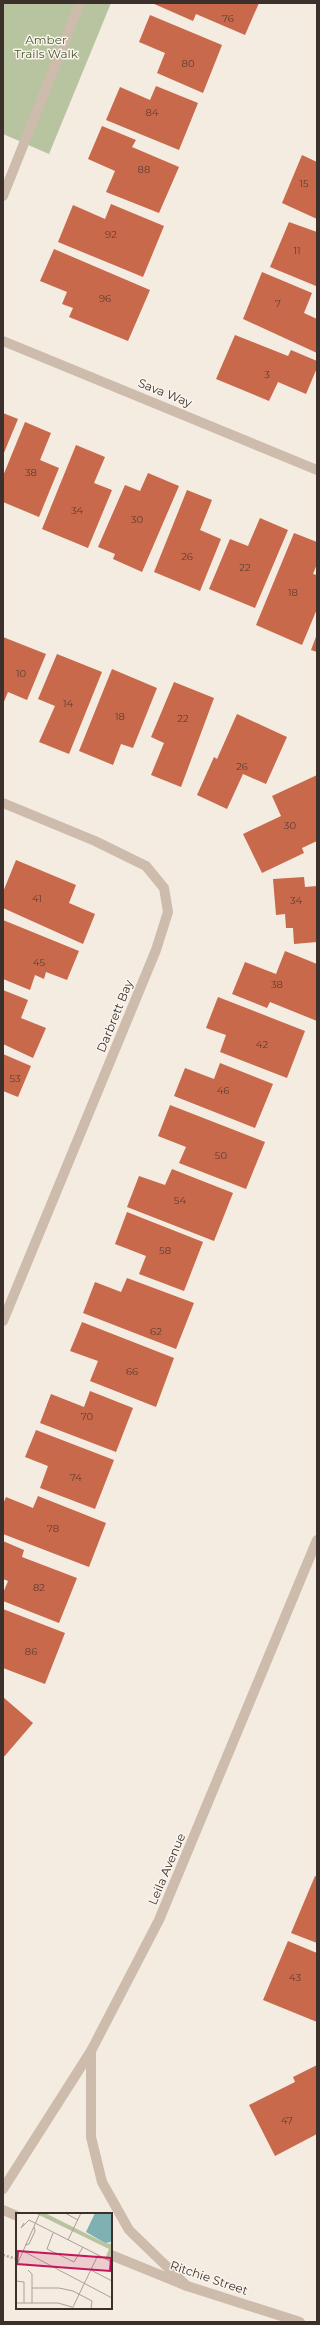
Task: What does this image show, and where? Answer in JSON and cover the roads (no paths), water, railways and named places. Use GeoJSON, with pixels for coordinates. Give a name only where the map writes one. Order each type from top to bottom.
{"type":"FeatureCollection","features":[{"type":"Feature","properties":{"kind":"street"},"geometry":{"type":"LineString","coordinates":[[3,196],[80,3]]}},
{"type":"Feature","properties":{"kind":"street","name":"Sava Way"},"geometry":{"type":"LineString","coordinates":[[3,341],[317,470]]}},
{"type":"Feature","properties":{"kind":"street","name":"Darbrett Bay"},"geometry":{"type":"LineString","coordinates":[[3,803],[96,841],[146,866],[164,888],[168,912],[156,950],[3,1321]]}},
{"type":"Feature","properties":{"kind":"street","name":"Leila Avenue"},"geometry":{"type":"LineString","coordinates":[[3,2189],[91,2051],[159,1920],[317,1540]]}},
{"type":"Feature","properties":{"kind":"street"},"geometry":{"type":"LineString","coordinates":[[91,2051],[91,2137],[102,2182],[129,2230],[187,2286]]}},
{"type":"Feature","properties":{"kind":"street"},"geometry":{"type":"LineString","coordinates":[[3,2210],[16,2216]]}},
{"type":"Feature","properties":{"kind":"street","name":"Ritchie Street"},"geometry":{"type":"LineString","coordinates":[[112,2254],[187,2286],[300,2322]]}},
{"type":"Feature","properties":{"kind":"park label","name":"Amber Trails Walk"},"geometry":{"type":"Point","coordinates":[46,47]}}]}
